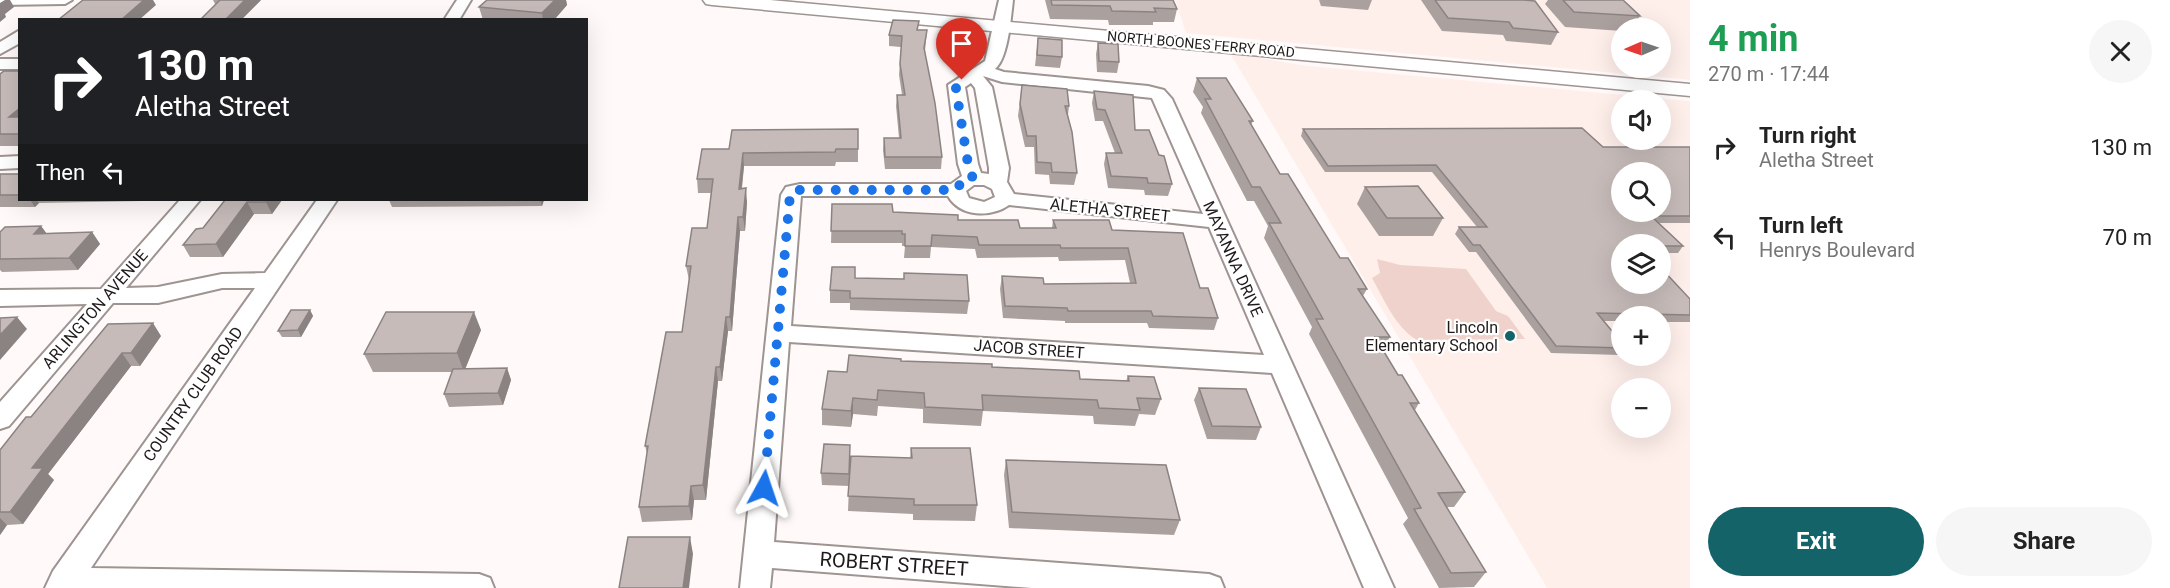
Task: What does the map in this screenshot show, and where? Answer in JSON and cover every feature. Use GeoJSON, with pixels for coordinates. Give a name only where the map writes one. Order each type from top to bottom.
{"type":"FeatureCollection","features":[{"type":"Feature","properties":{"kind":"main road","name":"NORTH BOONES FERRY ROAD"},"geometry":{"type":"LineString","coordinates":[[712,0],[1690,90]]}},
{"type":"Feature","properties":{"kind":"street"},"geometry":{"type":"LineString","coordinates":[[0,1],[65,0]]}},
{"type":"Feature","properties":{"kind":"street"},"geometry":{"type":"LineString","coordinates":[[48,13],[65,0]]}},
{"type":"Feature","properties":{"kind":"street"},"geometry":{"type":"LineString","coordinates":[[452,18],[464,0]]}},
{"type":"Feature","properties":{"kind":"street"},"geometry":{"type":"LineString","coordinates":[[755,588],[789,201],[793,191],[956,190],[961,183],[973,179],[968,164],[956,85],[978,74],[994,61],[1006,0]]}},
{"type":"Feature","properties":{"kind":"street"},"geometry":{"type":"LineString","coordinates":[[0,50],[18,36]]}},
{"type":"Feature","properties":{"kind":"street"},"geometry":{"type":"LineString","coordinates":[[0,64],[18,64]]}},
{"type":"Feature","properties":{"kind":"street"},"geometry":{"type":"LineString","coordinates":[[978,74],[983,87],[999,168],[1001,191]]}},
{"type":"Feature","properties":{"kind":"street","name":"MAYANNA DRIVE"},"geometry":{"type":"LineString","coordinates":[[978,74],[1158,94],[1163,99],[1379,588]]}},
{"type":"Feature","properties":{"kind":"street"},"geometry":{"type":"LineString","coordinates":[[0,163],[18,162]]}},
{"type":"Feature","properties":{"kind":"street","name":"ALETHA STREET"},"geometry":{"type":"LineString","coordinates":[[973,179],[983,179],[1001,191],[1215,221]]}},
{"type":"Feature","properties":{"kind":"street","name":"ALETHA STREET"},"geometry":{"type":"LineString","coordinates":[[956,190],[957,197],[972,207],[995,206],[1001,191]]}},
{"type":"Feature","properties":{"kind":"street","name":"ARLINGTON AVENUE"},"geometry":{"type":"LineString","coordinates":[[0,419],[189,201]]}},
{"type":"Feature","properties":{"kind":"street","name":"COUNTRY CLUB ROAD"},"geometry":{"type":"LineString","coordinates":[[62,584],[326,201]]}},
{"type":"Feature","properties":{"kind":"street"},"geometry":{"type":"LineString","coordinates":[[0,298],[158,295],[222,281],[272,280]]}},
{"type":"Feature","properties":{"kind":"street","name":"JACOB STREET"},"geometry":{"type":"LineString","coordinates":[[778,333],[1280,365]]}},
{"type":"Feature","properties":{"kind":"street","name":"ROBERT STREET"},"geometry":{"type":"LineString","coordinates":[[758,554],[1209,588]]}},
{"type":"Feature","properties":{"kind":"street"},"geometry":{"type":"LineString","coordinates":[[62,584],[479,588]]}},
{"type":"Feature","properties":{"kind":"shaded area"},"geometry":{"type":"Polygon","coordinates":[[[1175,0],[1690,0],[1690,80],[1669,78],[1671,78],[1671,18],[1611,18],[1611,73],[1186,33],[1175,0]]]}},
{"type":"Feature","properties":{"kind":"shaded area","name":"Lincoln Elementary School"},"geometry":{"type":"Polygon","coordinates":[[[1230,53],[1308,66],[1611,94],[1611,150],[1671,150],[1671,99],[1690,101],[1690,588],[1547,588],[1230,53]]]}},
{"type":"Feature","properties":{"kind":"shaded area"},"geometry":{"type":"Polygon","coordinates":[[[1377,259],[1400,265],[1466,269],[1496,311],[1508,316],[1525,339],[1417,340],[1396,320],[1372,278],[1380,273],[1377,259]]]}},
{"type":"Feature","properties":{"kind":"building"},"geometry":{"type":"Polygon","coordinates":[[[83,0],[144,0],[123,18],[60,18],[83,0]]]}},
{"type":"Feature","properties":{"kind":"building"},"geometry":{"type":"Polygon","coordinates":[[[220,0],[245,0],[227,18],[202,18],[220,0]]]}},
{"type":"Feature","properties":{"kind":"building"},"geometry":{"type":"Polygon","coordinates":[[[487,0],[555,0],[542,13],[479,7],[487,0]]]}},
{"type":"Feature","properties":{"kind":"building"},"geometry":{"type":"Polygon","coordinates":[[[1051,0],[1173,0],[1177,9],[1154,8],[1156,12],[1112,11],[1110,6],[1052,5],[1051,0]]]}},
{"type":"Feature","properties":{"kind":"building"},"geometry":{"type":"Polygon","coordinates":[[[1435,0],[1535,1],[1558,32],[1513,28],[1509,22],[1448,18],[1435,0]]]}},
{"type":"Feature","properties":{"kind":"building"},"geometry":{"type":"Polygon","coordinates":[[[1563,0],[1623,0],[1640,16],[1574,12],[1563,0]]]}},
{"type":"Feature","properties":{"kind":"building"},"geometry":{"type":"Polygon","coordinates":[[[893,20],[919,21],[917,30],[927,30],[924,48],[935,103],[942,157],[885,157],[884,138],[901,138],[897,95],[905,95],[900,64],[902,36],[889,35],[893,20]]]}},
{"type":"Feature","properties":{"kind":"building"},"geometry":{"type":"Polygon","coordinates":[[[1038,38],[1062,40],[1062,57],[1037,55],[1038,38]]]}},
{"type":"Feature","properties":{"kind":"building"},"geometry":{"type":"Polygon","coordinates":[[[1098,43],[1118,44],[1119,62],[1099,61],[1098,43]]]}},
{"type":"Feature","properties":{"kind":"building"},"geometry":{"type":"Polygon","coordinates":[[[4,71],[18,71],[18,110],[9,117],[18,117],[18,134],[0,134],[0,74],[4,71]]]}},
{"type":"Feature","properties":{"kind":"building"},"geometry":{"type":"Polygon","coordinates":[[[1197,78],[1226,78],[1253,121],[1249,121],[1280,174],[1288,174],[1340,258],[1348,258],[1367,289],[1358,289],[1390,337],[1375,337],[1398,375],[1402,375],[1419,403],[1410,403],[1465,492],[1438,493],[1486,572],[1451,573],[1414,509],[1421,508],[1316,319],[1323,319],[1269,223],[1281,223],[1260,187],[1252,187],[1205,99],[1211,99],[1197,78]]]}},
{"type":"Feature","properties":{"kind":"building"},"geometry":{"type":"Polygon","coordinates":[[[1022,85],[1067,89],[1069,106],[1065,106],[1072,132],[1077,173],[1052,172],[1051,163],[1037,162],[1036,136],[1027,136],[1020,104],[1022,85]]]}},
{"type":"Feature","properties":{"kind":"building"},"geometry":{"type":"Polygon","coordinates":[[[1094,91],[1133,95],[1135,130],[1149,130],[1159,155],[1164,156],[1172,184],[1148,183],[1147,178],[1111,176],[1106,153],[1122,153],[1105,110],[1097,109],[1094,91]]]}},
{"type":"Feature","properties":{"kind":"building"},"geometry":{"type":"Polygon","coordinates":[[[1582,128],[1603,147],[1611,147],[1611,150],[1671,150],[1671,147],[1690,147],[1690,216],[1671,216],[1671,162],[1611,162],[1611,222],[1657,222],[1670,234],[1611,234],[1611,294],[1671,294],[1671,279],[1690,299],[1690,315],[1671,315],[1671,306],[1611,306],[1611,313],[1597,313],[1611,330],[1611,348],[1556,346],[1480,245],[1473,245],[1459,227],[1487,227],[1436,165],[1328,166],[1303,129],[1582,128]]]}},
{"type":"Feature","properties":{"kind":"building"},"geometry":{"type":"Polygon","coordinates":[[[858,129],[858,149],[836,149],[835,152],[743,153],[739,189],[746,188],[743,217],[738,217],[730,317],[726,317],[720,367],[716,367],[703,485],[691,486],[689,506],[639,507],[648,446],[645,446],[666,332],[682,332],[691,266],[686,266],[692,228],[707,228],[713,179],[697,179],[702,149],[729,149],[732,130],[858,129]]]}},
{"type":"Feature","properties":{"kind":"building"},"geometry":{"type":"Polygon","coordinates":[[[0,174],[18,174],[18,195],[0,195],[0,174]]]}},
{"type":"Feature","properties":{"kind":"building"},"geometry":{"type":"Polygon","coordinates":[[[1418,186],[1443,218],[1387,218],[1365,187],[1418,186]]]}},
{"type":"Feature","properties":{"kind":"building"},"geometry":{"type":"Polygon","coordinates":[[[224,201],[267,201],[247,202],[216,244],[183,245],[196,229],[203,228],[224,201]]]}},
{"type":"Feature","properties":{"kind":"building"},"geometry":{"type":"Polygon","coordinates":[[[832,204],[892,204],[893,212],[958,215],[958,220],[1018,220],[1020,228],[1056,228],[1053,220],[1109,220],[1112,230],[1183,233],[1200,288],[1208,288],[1218,318],[1153,316],[1151,311],[1068,311],[1067,308],[1005,306],[1002,276],[1043,278],[1044,284],[1136,283],[1128,248],[979,245],[977,237],[932,235],[931,246],[905,246],[905,234],[902,234],[902,231],[831,231],[832,204]]]}},
{"type":"Feature","properties":{"kind":"building"},"geometry":{"type":"Polygon","coordinates":[[[41,226],[34,234],[92,232],[69,258],[0,259],[0,232],[5,227],[41,226]]]}},
{"type":"Feature","properties":{"kind":"building"},"geometry":{"type":"Polygon","coordinates":[[[1671,235],[1683,246],[1671,246],[1671,235]]]}},
{"type":"Feature","properties":{"kind":"building"},"geometry":{"type":"Polygon","coordinates":[[[832,267],[855,267],[855,278],[904,279],[904,273],[967,275],[969,301],[850,298],[850,291],[830,290],[832,267]]]}},
{"type":"Feature","properties":{"kind":"building"},"geometry":{"type":"Polygon","coordinates":[[[291,310],[310,310],[298,330],[278,331],[291,310]]]}},
{"type":"Feature","properties":{"kind":"building"},"geometry":{"type":"Polygon","coordinates":[[[386,312],[474,312],[457,353],[364,354],[386,312]]]}},
{"type":"Feature","properties":{"kind":"building"},"geometry":{"type":"Polygon","coordinates":[[[17,317],[0,335],[0,318],[17,317]]]}},
{"type":"Feature","properties":{"kind":"building"},"geometry":{"type":"Polygon","coordinates":[[[153,323],[131,353],[122,353],[32,468],[43,468],[10,512],[0,512],[0,450],[26,417],[31,417],[108,324],[153,323]]]}},
{"type":"Feature","properties":{"kind":"building"},"geometry":{"type":"Polygon","coordinates":[[[849,355],[901,359],[901,361],[992,364],[992,367],[1079,371],[1080,379],[1129,381],[1128,376],[1154,377],[1161,399],[1137,398],[1140,410],[1099,408],[1097,400],[982,395],[983,410],[925,407],[924,393],[878,390],[877,400],[853,398],[851,411],[822,409],[828,371],[847,372],[849,355]]]}},
{"type":"Feature","properties":{"kind":"building"},"geometry":{"type":"Polygon","coordinates":[[[507,368],[498,393],[444,394],[453,369],[507,368]]]}},
{"type":"Feature","properties":{"kind":"building"},"geometry":{"type":"Polygon","coordinates":[[[1199,388],[1246,389],[1261,427],[1212,426],[1199,388]]]}},
{"type":"Feature","properties":{"kind":"building"},"geometry":{"type":"Polygon","coordinates":[[[824,444],[850,445],[849,474],[821,473],[824,444]]]}},
{"type":"Feature","properties":{"kind":"building"},"geometry":{"type":"Polygon","coordinates":[[[911,448],[970,448],[977,505],[914,505],[914,499],[848,496],[851,456],[912,458],[911,448]]]}},
{"type":"Feature","properties":{"kind":"building"},"geometry":{"type":"Polygon","coordinates":[[[1006,460],[1166,465],[1180,520],[1012,512],[1006,460]]]}},
{"type":"Feature","properties":{"kind":"building"},"geometry":{"type":"Polygon","coordinates":[[[628,537],[690,537],[683,588],[619,588],[628,537]]]}},
{"type":"Feature","properties":{"kind":"place","name":"Lincoln Elementary School"},"geometry":{"type":"Point","coordinates":[1510,336]}},
{"type":"Feature","properties":{"kind":"route"},"geometry":{"type":"LineString","coordinates":[[764,488],[790,195],[793,191],[800,190],[956,190],[961,183],[973,179],[968,164],[956,89],[956,85],[962,80]]}}]}
